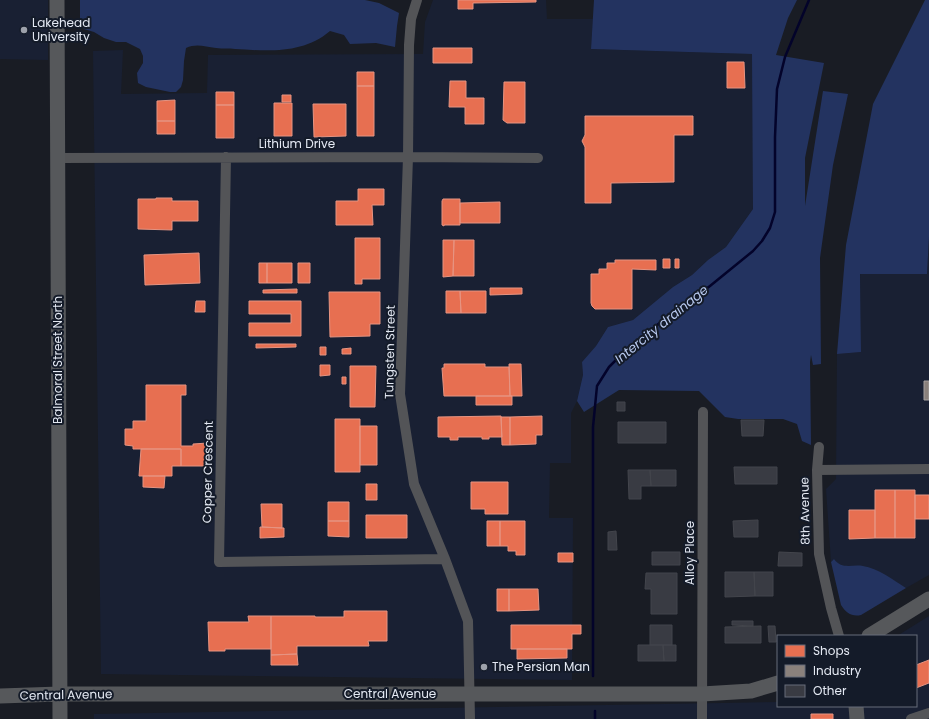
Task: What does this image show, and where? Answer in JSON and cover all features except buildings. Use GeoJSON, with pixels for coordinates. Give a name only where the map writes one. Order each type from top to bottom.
{"type":"FeatureCollection","features":[{"type":"Feature","properties":{"kind":"main road","name":"Balmoral Street North"},"geometry":{"type":"LineString","coordinates":[[57,0],[60,719]]}},
{"type":"Feature","properties":{"kind":"main road"},"geometry":{"type":"LineString","coordinates":[[872,635],[929,599]]}},
{"type":"Feature","properties":{"kind":"main road","name":"Central Avenue"},"geometry":{"type":"LineString","coordinates":[[0,696],[60,694],[702,694],[751,690],[777,683]]}},
{"type":"Feature","properties":{"kind":"main road"},"geometry":{"type":"LineString","coordinates":[[856,707],[857,719]]}},
{"type":"Feature","properties":{"kind":"street","name":"Tungsten Street"},"geometry":{"type":"LineString","coordinates":[[417,0],[411,19],[409,45],[408,157],[400,394],[414,484],[445,559],[468,621],[470,719]]}},
{"type":"Feature","properties":{"kind":"street","name":"Copper Crescent"},"geometry":{"type":"LineString","coordinates":[[226,157],[219,562],[445,559]]}},
{"type":"Feature","properties":{"kind":"street","name":"Lithium Drive"},"geometry":{"type":"LineString","coordinates":[[57,158],[538,158]]}},
{"type":"Feature","properties":{"kind":"street","name":"Alloy Place"},"geometry":{"type":"LineString","coordinates":[[702,719],[703,412]]}},
{"type":"Feature","properties":{"kind":"street"},"geometry":{"type":"LineString","coordinates":[[817,470],[819,447]]}},
{"type":"Feature","properties":{"kind":"street","name":"8th Avenue"},"geometry":{"type":"LineString","coordinates":[[840,635],[829,601],[819,554],[817,470],[929,469]]}},
{"type":"Feature","properties":{"kind":"street"},"geometry":{"type":"LineString","coordinates":[[911,719],[929,713]]}},
{"type":"Feature","properties":{"kind":"shaded area","name":"Lakehead University"},"geometry":{"type":"Polygon","coordinates":[[[0,0],[48,0],[48,60],[0,59],[0,0]]]}},
{"type":"Feature","properties":{"kind":"shaded area"},"geometry":{"type":"Polygon","coordinates":[[[80,0],[365,0],[379,3],[399,13],[395,47],[376,43],[350,44],[344,35],[330,31],[309,44],[285,49],[260,50],[197,46],[186,48],[181,87],[176,92],[170,92],[146,87],[138,83],[137,73],[143,63],[143,56],[140,49],[126,42],[116,42],[84,29],[80,23],[80,0]]]}},
{"type":"Feature","properties":{"kind":"shaded area"},"geometry":{"type":"Polygon","coordinates":[[[433,0],[546,0],[547,19],[593,19],[591,49],[753,54],[753,209],[726,247],[708,260],[692,275],[673,287],[633,320],[608,327],[596,346],[582,362],[583,375],[577,401],[571,413],[571,463],[550,463],[549,518],[573,518],[572,680],[101,674],[93,51],[123,50],[121,94],[207,93],[208,55],[423,54],[425,22],[433,0]]]}},
{"type":"Feature","properties":{"kind":"shaded area"},"geometry":{"type":"Polygon","coordinates":[[[594,0],[797,0],[788,18],[776,55],[824,63],[805,158],[805,206],[823,91],[848,94],[833,165],[820,258],[821,364],[813,365],[811,355],[811,445],[802,441],[797,424],[783,419],[738,419],[725,417],[699,391],[619,390],[584,412],[577,401],[583,375],[582,362],[596,346],[608,327],[633,320],[673,287],[692,275],[708,260],[726,247],[753,209],[752,54],[591,49],[594,0]]]}},
{"type":"Feature","properties":{"kind":"shaded area"},"geometry":{"type":"Polygon","coordinates":[[[925,0],[929,0],[929,237],[927,274],[860,274],[861,352],[837,354],[846,245],[873,104],[925,0]]]}},
{"type":"Feature","properties":{"kind":"shaded area"},"geometry":{"type":"Polygon","coordinates":[[[929,237],[929,575],[906,588],[873,569],[863,566],[844,566],[837,564],[834,559],[831,562],[826,489],[836,479],[837,354],[861,352],[860,274],[927,274],[929,237]]]}},
{"type":"Feature","properties":{"kind":"shaded area"},"geometry":{"type":"Polygon","coordinates":[[[834,559],[844,566],[863,566],[874,569],[906,588],[861,615],[852,615],[841,605],[831,562],[834,559]]]}},
{"type":"Feature","properties":{"kind":"shaded area"},"geometry":{"type":"Polygon","coordinates":[[[929,616],[929,719],[94,719],[94,714],[777,702],[777,707],[917,707],[917,635],[899,635],[929,616]]]}},
{"type":"Feature","properties":{"kind":"waterway","name":"Intercity drainage"},"geometry":{"type":"LineString","coordinates":[[593,676],[593,427],[597,386],[609,367],[619,357],[662,321],[710,286],[753,251],[762,241],[770,228],[775,212],[775,137],[777,89],[785,57],[809,0]]}},
{"type":"Feature","properties":{"kind":"waterway","name":"Intercity drainage"},"geometry":{"type":"LineString","coordinates":[[595,711],[595,719]]}},
{"type":"Feature","properties":{"kind":"place","name":"Lakehead University"},"geometry":{"type":"Point","coordinates":[24,30]}},
{"type":"Feature","properties":{"kind":"place","name":"The Persian Man"},"geometry":{"type":"Point","coordinates":[484,667]}}]}
